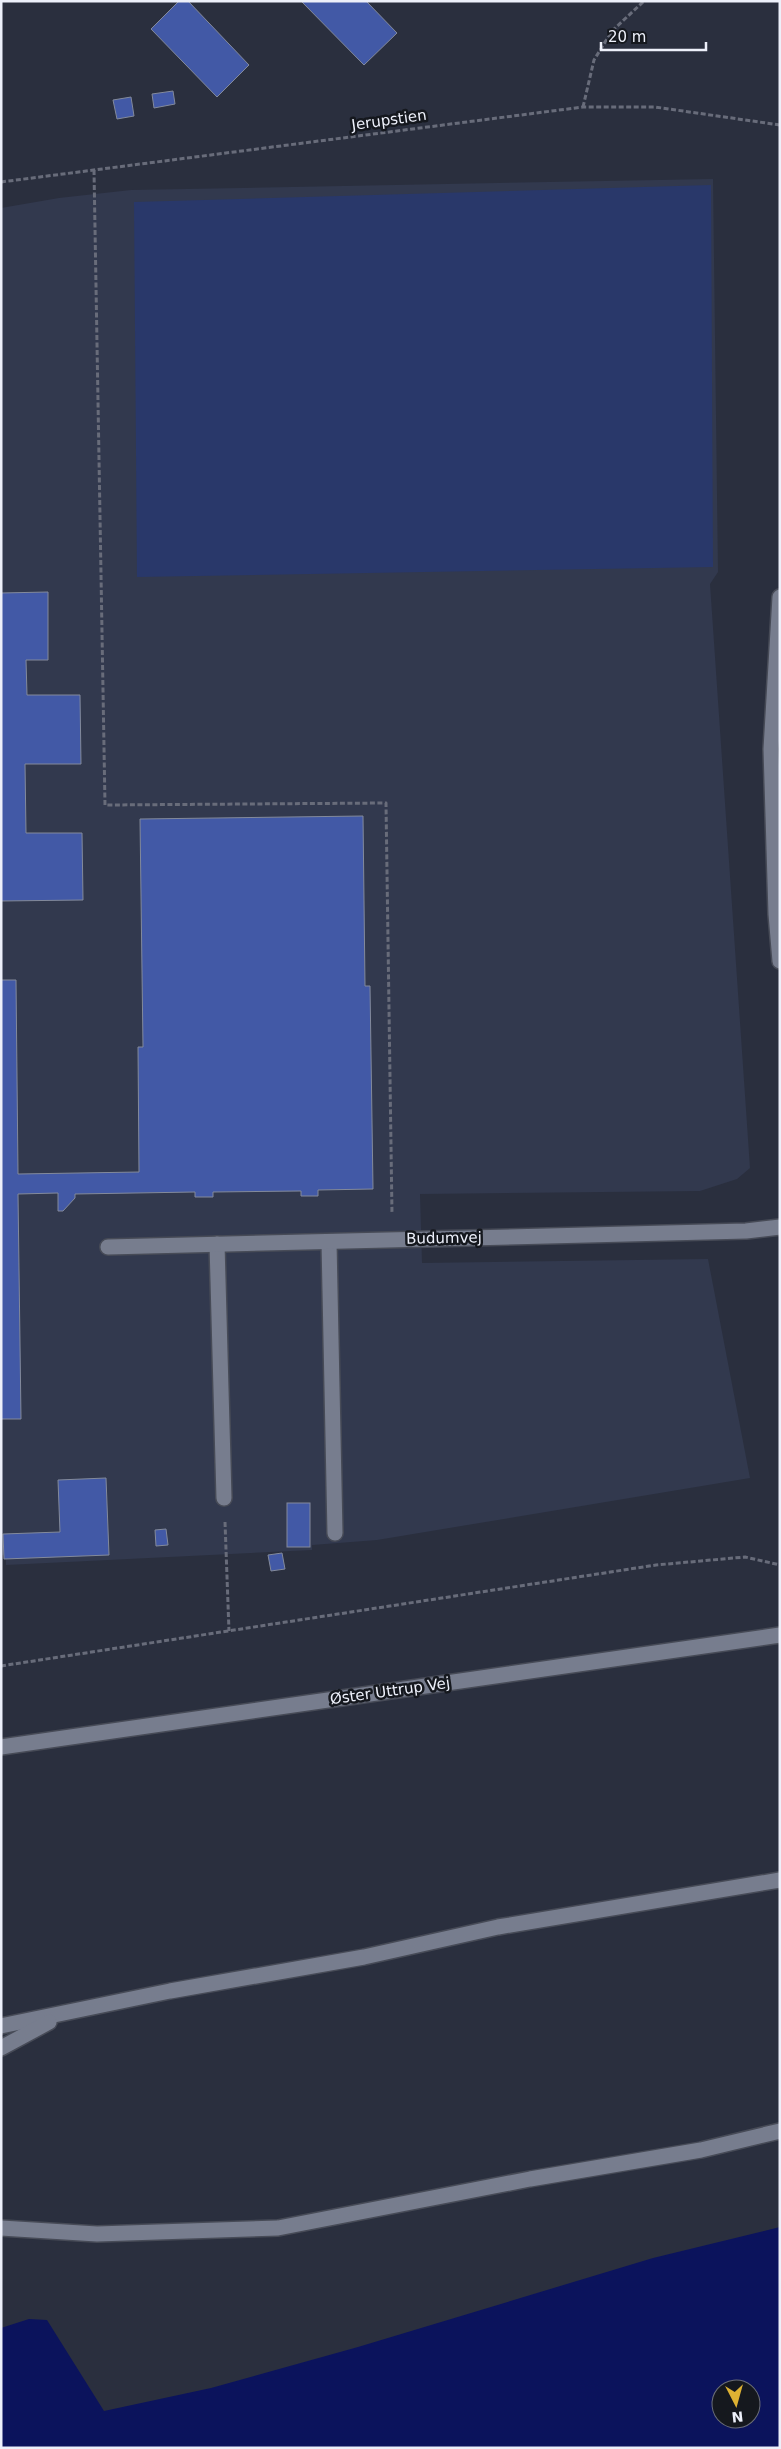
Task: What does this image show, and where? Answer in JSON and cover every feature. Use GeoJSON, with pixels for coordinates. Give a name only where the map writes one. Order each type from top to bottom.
{"type":"FeatureCollection","features":[{"type":"Feature","properties":{"kind":"street"},"geometry":{"type":"LineString","coordinates":[[780,597],[771,749],[776,914],[780,961]]}},
{"type":"Feature","properties":{"kind":"street","name":"Budumvej"},"geometry":{"type":"LineString","coordinates":[[108,1247],[746,1231],[780,1226]]}},
{"type":"Feature","properties":{"kind":"street"},"geometry":{"type":"LineString","coordinates":[[329,1242],[335,1533]]}},
{"type":"Feature","properties":{"kind":"street"},"geometry":{"type":"LineString","coordinates":[[216,1244],[224,1498]]}},
{"type":"Feature","properties":{"kind":"street","name":"Øster Uttrup Vej"},"geometry":{"type":"LineString","coordinates":[[1,1747],[780,1635]]}},
{"type":"Feature","properties":{"kind":"street"},"geometry":{"type":"LineString","coordinates":[[1,2026],[170,1991],[364,1957],[498,1927],[780,1880]]}},
{"type":"Feature","properties":{"kind":"street"},"geometry":{"type":"LineString","coordinates":[[1,2048],[61,2015]]}},
{"type":"Feature","properties":{"kind":"street"},"geometry":{"type":"LineString","coordinates":[[1,2228],[97,2234],[278,2228],[530,2178],[701,2150],[780,2131]]}},
{"type":"Feature","properties":{"kind":"path"},"geometry":{"type":"LineString","coordinates":[[582,107],[594,60],[612,31],[644,1]]}},
{"type":"Feature","properties":{"kind":"path","name":"Jerupstien"},"geometry":{"type":"LineString","coordinates":[[1,182],[582,107],[655,107],[780,125]]}},
{"type":"Feature","properties":{"kind":"path"},"geometry":{"type":"LineString","coordinates":[[94,170],[105,805],[386,803],[392,1240]]}},
{"type":"Feature","properties":{"kind":"path"},"geometry":{"type":"LineString","coordinates":[[224,1498],[229,1631]]}},
{"type":"Feature","properties":{"kind":"path"},"geometry":{"type":"LineString","coordinates":[[1,1666],[656,1565],[745,1557],[780,1565]]}},
{"type":"Feature","properties":{"kind":"shaded area"},"geometry":{"type":"Polygon","coordinates":[[[713,179],[718,572],[710,584],[750,1168],[737,1179],[700,1191],[420,1194],[422,1263],[708,1259],[750,1478],[377,1540],[312,1545],[312,1550],[6,1565],[6,1555],[1,1555],[1,208],[59,198],[131,190],[713,179]]]}},
{"type":"Feature","properties":{"kind":"shaded area"},"geometry":{"type":"Polygon","coordinates":[[[711,185],[713,567],[137,577],[134,202],[711,185]]]}},
{"type":"Feature","properties":{"kind":"shaded area"},"geometry":{"type":"Polygon","coordinates":[[[780,2227],[780,2448],[1,2448],[1,2328],[29,2319],[47,2320],[104,2411],[211,2388],[358,2347],[653,2258],[780,2227]]]}},
{"type":"Feature","properties":{"kind":"building"},"geometry":{"type":"Polygon","coordinates":[[[179,1],[188,1],[249,65],[217,97],[151,29],[179,1]]]}},
{"type":"Feature","properties":{"kind":"building"},"geometry":{"type":"Polygon","coordinates":[[[301,1],[366,1],[397,33],[364,65],[301,1]]]}},
{"type":"Feature","properties":{"kind":"building"},"geometry":{"type":"Polygon","coordinates":[[[173,91],[175,104],[154,108],[152,94],[173,91]]]}},
{"type":"Feature","properties":{"kind":"building"},"geometry":{"type":"Polygon","coordinates":[[[131,97],[134,116],[117,119],[113,100],[131,97]]]}},
{"type":"Feature","properties":{"kind":"building"},"geometry":{"type":"Polygon","coordinates":[[[48,592],[48,660],[26,660],[27,695],[80,695],[81,764],[25,764],[26,833],[82,833],[83,900],[1,901],[1,593],[48,592]]]}},
{"type":"Feature","properties":{"kind":"building"},"geometry":{"type":"Polygon","coordinates":[[[363,816],[365,986],[370,986],[373,1189],[318,1190],[318,1196],[301,1196],[301,1191],[213,1192],[213,1197],[195,1197],[195,1192],[75,1194],[75,1198],[63,1211],[58,1211],[58,1193],[18,1194],[21,1419],[1,1419],[1,980],[16,980],[18,1174],[139,1172],[138,1047],[143,1047],[140,819],[363,816]]]}},
{"type":"Feature","properties":{"kind":"building"},"geometry":{"type":"Polygon","coordinates":[[[106,1478],[109,1555],[4,1559],[3,1534],[60,1532],[58,1480],[106,1478]]]}},
{"type":"Feature","properties":{"kind":"building"},"geometry":{"type":"Polygon","coordinates":[[[287,1503],[310,1503],[310,1547],[287,1547],[287,1503]]]}},
{"type":"Feature","properties":{"kind":"building"},"geometry":{"type":"Polygon","coordinates":[[[166,1529],[168,1545],[156,1546],[155,1530],[166,1529]]]}},
{"type":"Feature","properties":{"kind":"building"},"geometry":{"type":"Polygon","coordinates":[[[282,1553],[285,1569],[271,1571],[268,1555],[282,1553]]]}}]}
